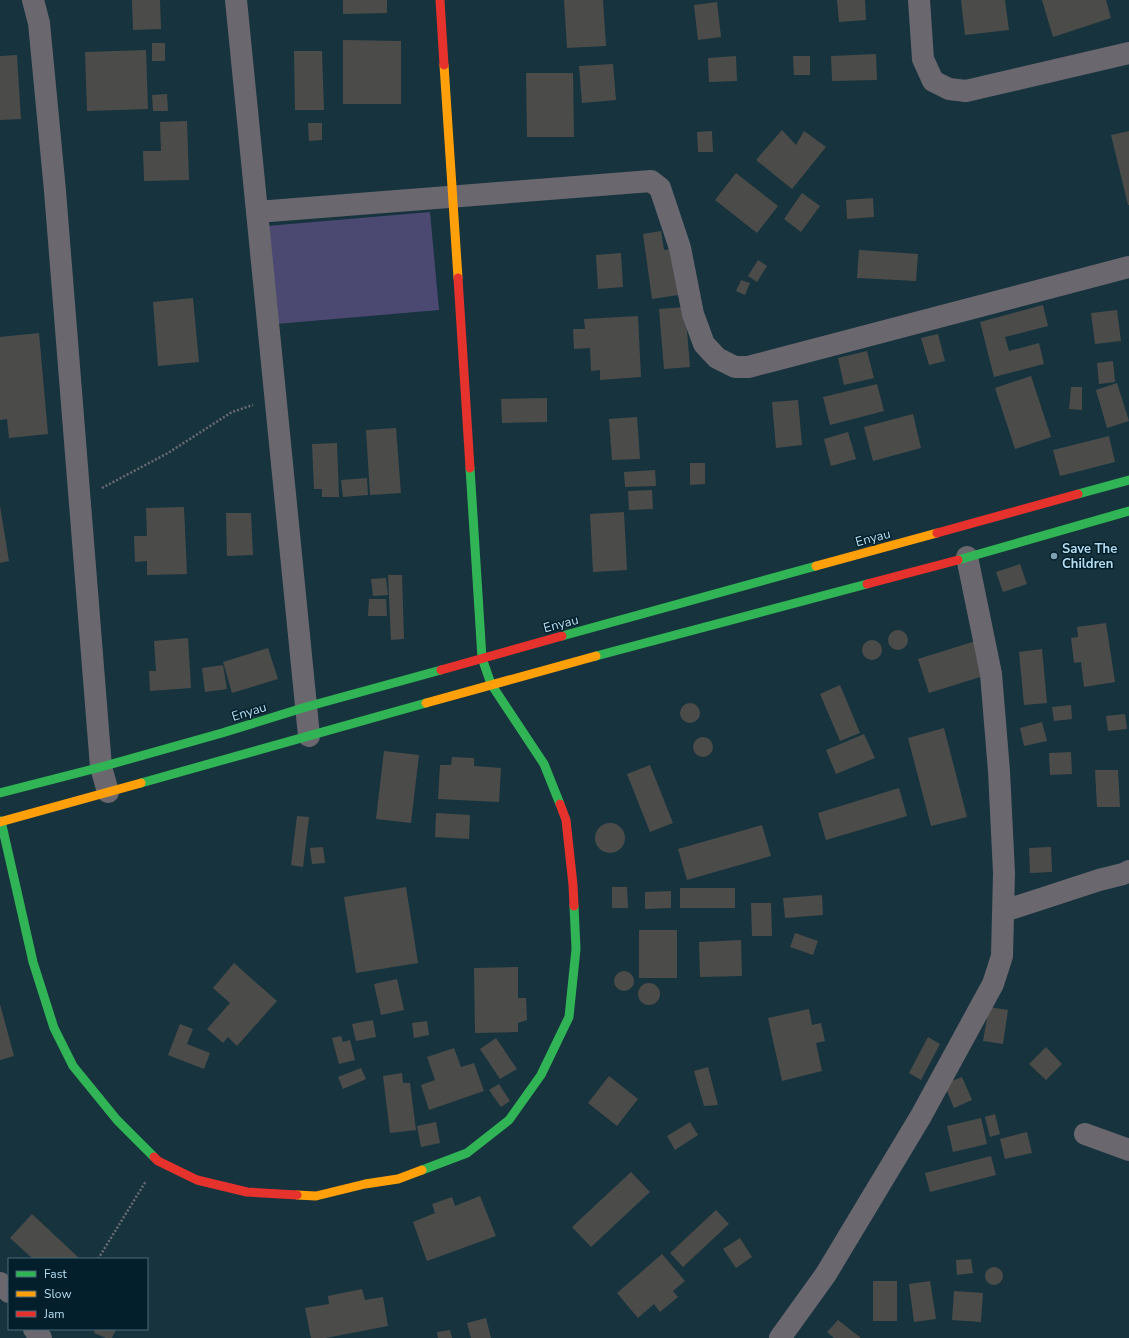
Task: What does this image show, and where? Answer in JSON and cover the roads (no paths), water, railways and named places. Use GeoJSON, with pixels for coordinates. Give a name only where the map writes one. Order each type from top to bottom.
{"type":"FeatureCollection","features":[{"type":"Feature","properties":{"kind":"street"},"geometry":{"type":"LineString","coordinates":[[33,0],[39,22],[46,91],[81,500],[101,767],[108,792]]}},
{"type":"Feature","properties":{"kind":"street"},"geometry":{"type":"LineString","coordinates":[[236,0],[309,736]]}},
{"type":"Feature","properties":{"kind":"street"},"geometry":{"type":"LineString","coordinates":[[440,0],[482,658],[491,684],[544,764],[566,820],[573,885],[576,949],[569,1017],[541,1075],[508,1120],[467,1153],[398,1179],[365,1184],[316,1196],[247,1192],[197,1180],[158,1162],[118,1120],[73,1066],[54,1028],[33,962],[1,821],[491,684],[967,557],[1129,511]]}},
{"type":"Feature","properties":{"kind":"street"},"geometry":{"type":"LineString","coordinates":[[919,0],[923,59],[933,81],[949,89],[966,91],[1129,53]]}},
{"type":"Feature","properties":{"kind":"street"},"geometry":{"type":"LineString","coordinates":[[257,212],[651,181],[660,188],[680,248],[693,314],[704,344],[717,358],[735,367],[748,367],[1129,267]]}},
{"type":"Feature","properties":{"kind":"street","name":"Enyau"},"geometry":{"type":"LineString","coordinates":[[0,793],[101,767],[222,733],[306,707],[482,658],[518,650],[1129,480]]}},
{"type":"Feature","properties":{"kind":"street"},"geometry":{"type":"LineString","coordinates":[[780,1338],[826,1274],[917,1123],[993,984],[1002,956],[1004,873],[991,674],[967,557]]}},
{"type":"Feature","properties":{"kind":"street"},"geometry":{"type":"LineString","coordinates":[[1004,911],[1129,871]]}},
{"type":"Feature","properties":{"kind":"street"},"geometry":{"type":"LineString","coordinates":[[1085,1134],[1129,1150]]}},
{"type":"Feature","properties":{"kind":"street"},"geometry":{"type":"LineString","coordinates":[[0,1283],[8,1291]]}},
{"type":"Feature","properties":{"kind":"place","name":"Save The Children"},"geometry":{"type":"Point","coordinates":[1054,556]}}]}
